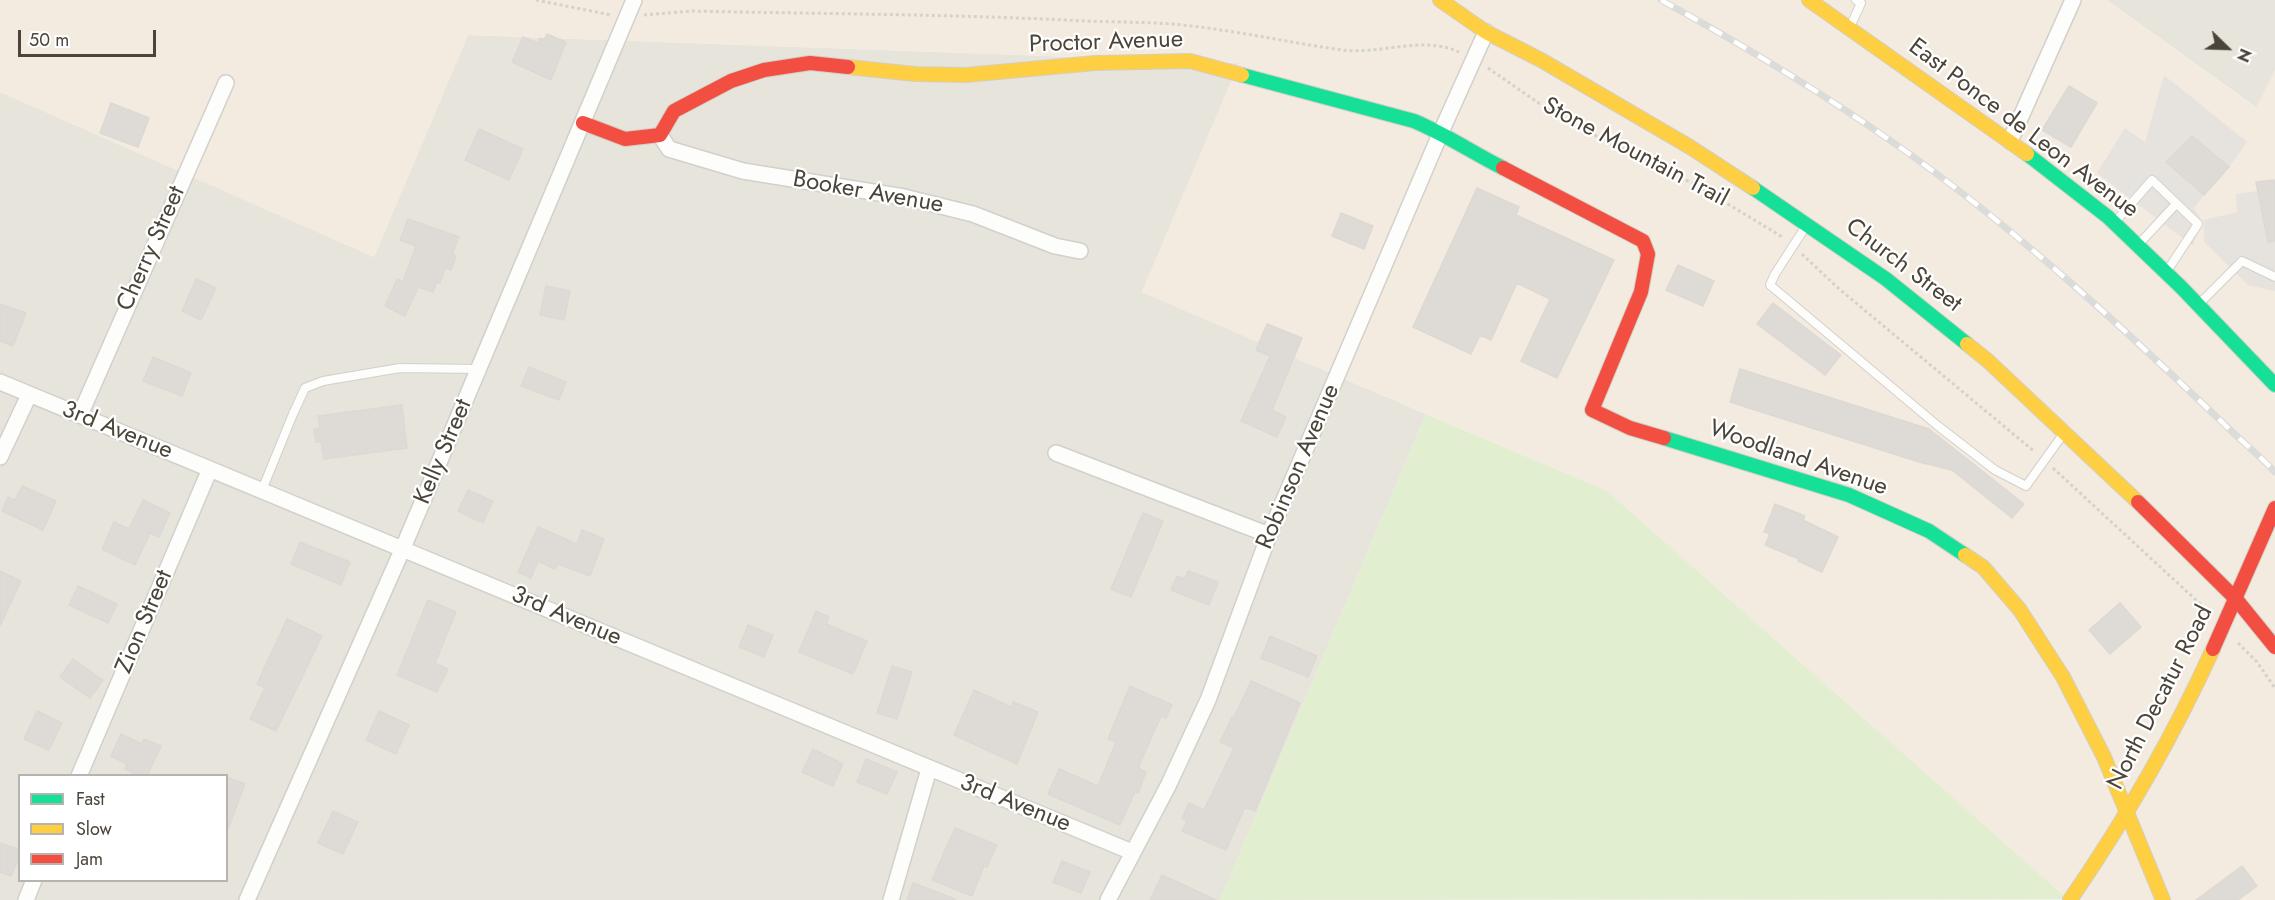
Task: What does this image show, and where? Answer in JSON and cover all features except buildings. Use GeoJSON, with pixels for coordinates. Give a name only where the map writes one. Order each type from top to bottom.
{"type":"FeatureCollection","features":[{"type":"Feature","properties":{"kind":"street","name":"Kelly Street"},"geometry":{"type":"LineString","coordinates":[[247,900],[403,548],[634,0]]}},
{"type":"Feature","properties":{"kind":"street","name":"Church Street"},"geometry":{"type":"LineString","coordinates":[[1440,0],[1486,32],[1541,60],[1690,147],[1808,224],[1886,279],[1987,360],[2065,432],[2236,599],[2275,647]]}},
{"type":"Feature","properties":{"kind":"street","name":"East Ponce de Leon Avenue"},"geometry":{"type":"LineString","coordinates":[[1809,0],[2010,141],[2114,223],[2275,385]]}},
{"type":"Feature","properties":{"kind":"street"},"geometry":{"type":"LineString","coordinates":[[2010,141],[2073,0]]}},
{"type":"Feature","properties":{"kind":"street","name":"Robinson Avenue"},"geometry":{"type":"LineString","coordinates":[[1108,900],[1168,786],[1208,700],[1269,535],[1486,32]]}},
{"type":"Feature","properties":{"kind":"street","name":"Proctor Avenue"},"geometry":{"type":"LineString","coordinates":[[660,135],[674,111],[730,81],[764,70],[810,63],[915,74],[966,75],[1095,63],[1190,61],[1263,82],[1346,101],[1414,121],[1441,132],[1475,154],[1643,241],[1648,254]]}},
{"type":"Feature","properties":{"kind":"street","name":"Cherry Street"},"geometry":{"type":"LineString","coordinates":[[80,415],[226,83]]}},
{"type":"Feature","properties":{"kind":"street"},"geometry":{"type":"LineString","coordinates":[[583,123],[625,139],[660,135]]}},
{"type":"Feature","properties":{"kind":"street","name":"Booker Avenue"},"geometry":{"type":"LineString","coordinates":[[660,135],[669,149],[743,171],[904,197],[973,214],[1054,246],[1080,252]]}},
{"type":"Feature","properties":{"kind":"street","name":"Woodland Avenue"},"geometry":{"type":"LineString","coordinates":[[1648,254],[1641,292],[1592,410],[1630,428],[1849,495],[1929,531],[1983,567],[2020,610],[2063,677],[2104,757],[2163,900]]}},
{"type":"Feature","properties":{"kind":"street","name":"3rd Avenue"},"geometry":{"type":"LineString","coordinates":[[0,382],[1132,852]]}},
{"type":"Feature","properties":{"kind":"street"},"geometry":{"type":"LineString","coordinates":[[0,457],[29,395]]}},
{"type":"Feature","properties":{"kind":"street"},"geometry":{"type":"LineString","coordinates":[[1056,453],[1269,535]]}},
{"type":"Feature","properties":{"kind":"street","name":"Zion Street"},"geometry":{"type":"LineString","coordinates":[[80,774],[210,469]]}},
{"type":"Feature","properties":{"kind":"street","name":"North Decatur Road"},"geometry":{"type":"LineString","coordinates":[[2070,900],[2127,816],[2181,718],[2275,508]]}},
{"type":"Feature","properties":{"kind":"street"},"geometry":{"type":"LineString","coordinates":[[891,900],[929,769]]}},
{"type":"Feature","properties":{"kind":"street"},"geometry":{"type":"LineString","coordinates":[[26,900],[33,882]]}},
{"type":"Feature","properties":{"kind":"lane"},"geometry":{"type":"LineString","coordinates":[[1850,28],[1861,3],[1856,0]]}},
{"type":"Feature","properties":{"kind":"lane"},"geometry":{"type":"LineString","coordinates":[[2114,223],[2152,180],[2198,224],[2166,273]]}},
{"type":"Feature","properties":{"kind":"lane"},"geometry":{"type":"LineString","coordinates":[[2138,246],[2176,204]]}},
{"type":"Feature","properties":{"kind":"lane"},"geometry":{"type":"LineString","coordinates":[[1808,224],[1770,285],[1938,426],[1995,470],[2026,486],[2065,432]]}},
{"type":"Feature","properties":{"kind":"lane"},"geometry":{"type":"LineString","coordinates":[[2198,305],[2242,261],[2275,277]]}},
{"type":"Feature","properties":{"kind":"lane"},"geometry":{"type":"LineString","coordinates":[[262,490],[305,388],[322,381],[400,368],[479,369]]}},
{"type":"Feature","properties":{"kind":"path"},"geometry":{"type":"LineString","coordinates":[[536,0],[616,16]]}},
{"type":"Feature","properties":{"kind":"path"},"geometry":{"type":"LineString","coordinates":[[640,15],[691,11],[961,15],[1168,24],[1216,28],[1342,50],[1378,51],[1424,45],[1446,47],[1463,54]]}},
{"type":"Feature","properties":{"kind":"path","name":"Stone Mountain Trail"},"geometry":{"type":"LineString","coordinates":[[1484,65],[1543,106],[1592,134],[1698,186],[1787,240]]}},
{"type":"Feature","properties":{"kind":"path"},"geometry":{"type":"LineString","coordinates":[[1799,250],[1838,288],[2034,451]]}},
{"type":"Feature","properties":{"kind":"path"},"geometry":{"type":"LineString","coordinates":[[2054,469],[2209,612]]}},
{"type":"Feature","properties":{"kind":"path"},"geometry":{"type":"LineString","coordinates":[[2248,653],[2275,688]]}},
{"type":"Feature","properties":{"kind":"shaded area"},"geometry":{"type":"Polygon","coordinates":[[[0,0],[2107,0],[2256,108],[2275,70],[2275,900],[2067,900],[1607,491],[1142,292],[1239,63],[468,35],[374,257],[0,92],[0,0]]]}},
{"type":"Feature","properties":{"kind":"shaded area"},"geometry":{"type":"Polygon","coordinates":[[[2107,0],[2275,0],[2275,70],[2257,108],[2107,0]]]}},
{"type":"Feature","properties":{"kind":"shaded area"},"geometry":{"type":"Polygon","coordinates":[[[468,35],[1239,63],[1142,292],[1426,414],[1220,900],[0,900],[0,92],[374,257],[468,35]]]}},
{"type":"Feature","properties":{"kind":"shaded area"},"geometry":{"type":"Polygon","coordinates":[[[2164,75],[2247,142],[2229,167],[2192,136],[2166,162],[2204,195],[2194,208],[2201,219],[2193,246],[2097,173],[2125,128],[2145,142],[2164,75]]]}},
{"type":"Feature","properties":{"kind":"shaded area"},"geometry":{"type":"Polygon","coordinates":[[[2258,191],[2262,213],[2275,211],[2275,291],[2248,285],[2204,242],[2204,220],[2237,212],[2236,194],[2258,191]]]}},
{"type":"Feature","properties":{"kind":"green space"},"geometry":{"type":"Polygon","coordinates":[[[1426,414],[1607,491],[2067,899],[1220,900],[1426,414]]]}},
{"type":"Feature","properties":{"kind":"railway"},"geometry":{"type":"LineString","coordinates":[[1661,0],[1813,89],[1944,179],[2066,279],[2275,472]]}},
{"type":"Feature","properties":{"kind":"traffic: fast"},"geometry":{"type":"LineString","coordinates":[[1242,75],[1414,121],[1503,168]]}},
{"type":"Feature","properties":{"kind":"traffic: fast"},"geometry":{"type":"LineString","coordinates":[[2027,154],[2108,217],[2181,287],[2275,385]]}},
{"type":"Feature","properties":{"kind":"traffic: fast"},"geometry":{"type":"LineString","coordinates":[[1753,188],[1886,279],[1967,344]]}},
{"type":"Feature","properties":{"kind":"traffic: fast"},"geometry":{"type":"LineString","coordinates":[[1664,438],[1849,495],[1929,531],[1965,555]]}},
{"type":"Feature","properties":{"kind":"traffic: slow"},"geometry":{"type":"LineString","coordinates":[[1440,0],[1486,32],[1541,60],[1690,147],[1753,188]]}},
{"type":"Feature","properties":{"kind":"traffic: slow"},"geometry":{"type":"LineString","coordinates":[[1809,0],[2027,154]]}},
{"type":"Feature","properties":{"kind":"traffic: slow"},"geometry":{"type":"LineString","coordinates":[[848,67],[915,74],[966,75],[1095,63],[1190,61],[1242,75]]}},
{"type":"Feature","properties":{"kind":"traffic: slow"},"geometry":{"type":"LineString","coordinates":[[1967,344],[1987,360],[2138,502]]}},
{"type":"Feature","properties":{"kind":"traffic: slow"},"geometry":{"type":"LineString","coordinates":[[1965,555],[1983,567],[2020,610],[2063,677],[2104,757],[2163,900]]}},
{"type":"Feature","properties":{"kind":"traffic: slow"},"geometry":{"type":"LineString","coordinates":[[2070,900],[2147,778],[2182,714],[2213,649]]}},
{"type":"Feature","properties":{"kind":"traffic: jam"},"geometry":{"type":"LineString","coordinates":[[583,123],[625,139],[660,135],[674,111],[731,81],[764,70],[810,63],[848,67]]}},
{"type":"Feature","properties":{"kind":"traffic: jam"},"geometry":{"type":"LineString","coordinates":[[1503,168],[1643,241],[1648,254],[1641,292],[1592,410],[1630,428],[1664,438]]}},
{"type":"Feature","properties":{"kind":"traffic: jam"},"geometry":{"type":"LineString","coordinates":[[2138,502],[2236,599],[2275,647]]}},
{"type":"Feature","properties":{"kind":"traffic: jam"},"geometry":{"type":"LineString","coordinates":[[2213,649],[2275,508]]}}]}
